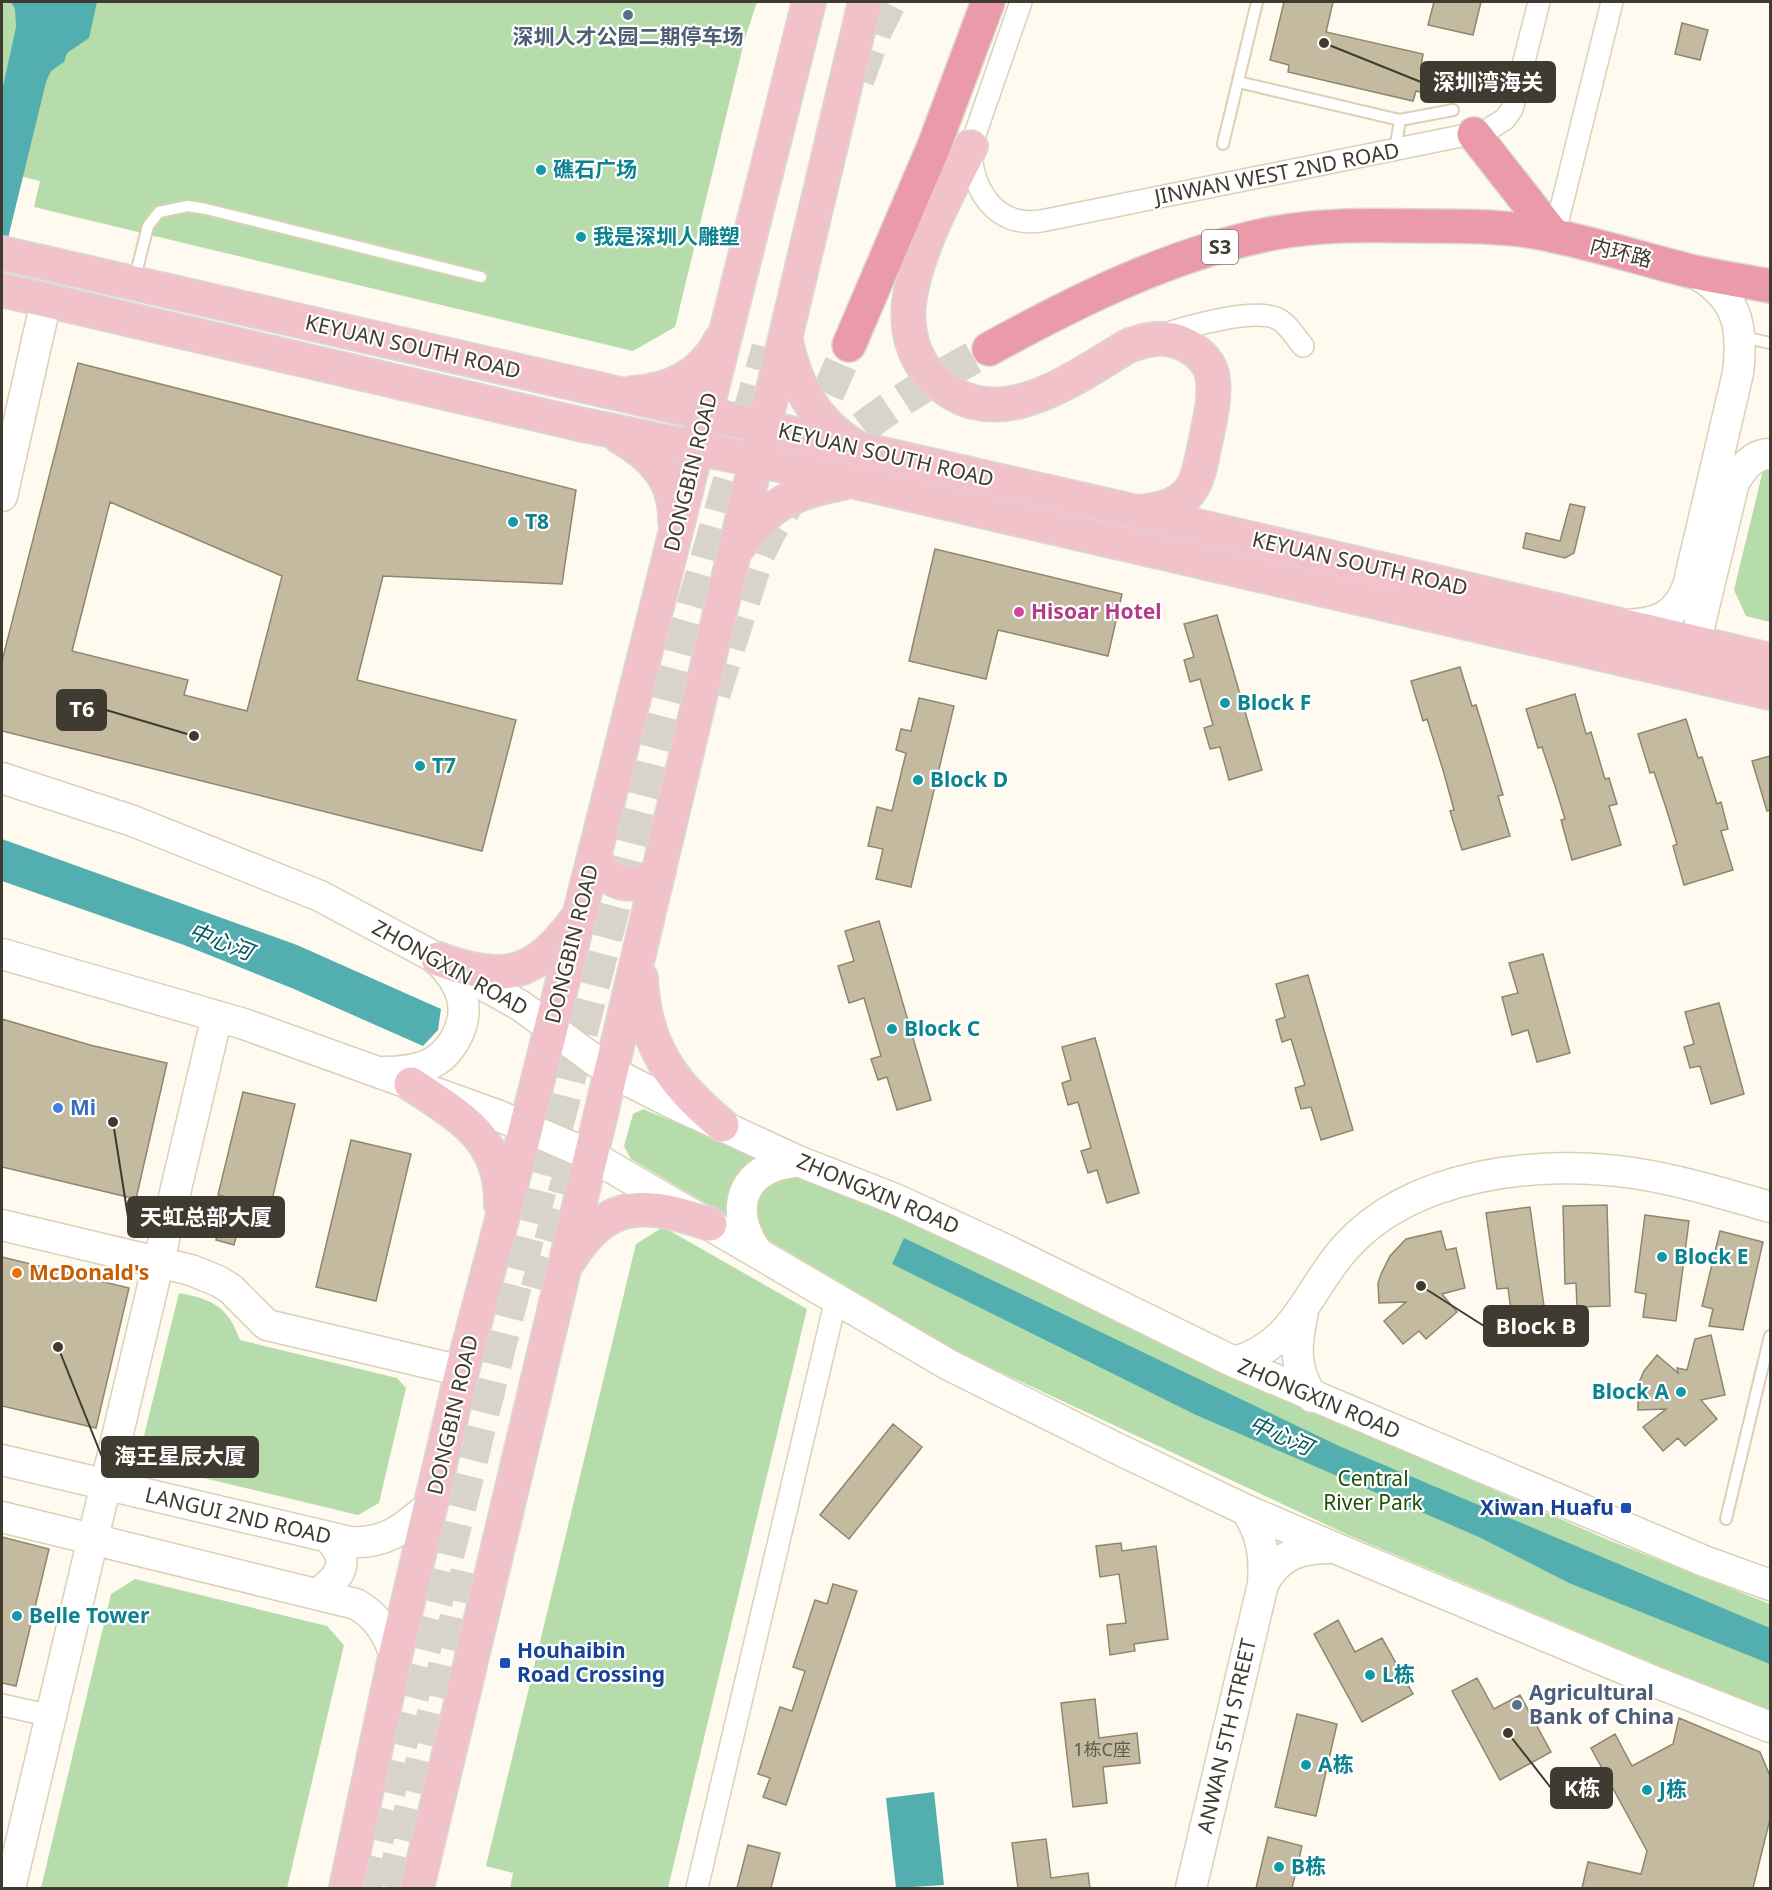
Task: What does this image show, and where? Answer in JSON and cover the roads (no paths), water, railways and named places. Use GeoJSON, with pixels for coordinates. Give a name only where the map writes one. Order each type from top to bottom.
{"type":"FeatureCollection","features":[{"type":"Feature","properties":{"kind":"highway"},"geometry":{"type":"LineString","coordinates":[[849,345],[933,146],[987,2]]}},
{"type":"Feature","properties":{"kind":"highway"},"geometry":{"type":"LineString","coordinates":[[1463,122],[1554,236]]}},
{"type":"Feature","properties":{"kind":"highway","name":"内环路"},"geometry":{"type":"LineString","coordinates":[[989,349],[1105,288],[1160,266],[1261,236],[1328,227],[1388,225],[1515,229],[1554,236],[1692,271],[1770,286]]}},
{"type":"Feature","properties":{"kind":"main road","name":"DONGBIN ROAD"},"geometry":{"type":"LineString","coordinates":[[346,1888],[395,1657],[462,1371],[526,1127],[809,2]]}},
{"type":"Feature","properties":{"kind":"main road"},"geometry":{"type":"LineString","coordinates":[[417,1888],[865,2]]}},
{"type":"Feature","properties":{"kind":"main road"},"geometry":{"type":"LineString","coordinates":[[971,146],[930,236],[917,270],[909,301],[911,338],[919,360],[928,373],[948,390],[971,401],[996,405],[1013,404],[1048,392],[1128,346],[1141,341],[1164,339],[1176,341],[1197,352],[1212,372],[1214,393],[1198,473],[1189,492],[1174,503],[1159,510],[1137,512]]}},
{"type":"Feature","properties":{"kind":"main road","name":"KEYUAN SOUTH ROAD"},"geometry":{"type":"LineString","coordinates":[[2,253],[959,471],[1622,626],[1770,693]]}},
{"type":"Feature","properties":{"kind":"main road"},"geometry":{"type":"LineString","coordinates":[[1622,626],[1658,620],[1671,613],[1682,600],[1688,586],[1738,374],[1741,353],[1736,318],[1722,292],[1710,281],[1692,271]]}},
{"type":"Feature","properties":{"kind":"main road"},"geometry":{"type":"LineString","coordinates":[[2,496],[25,296]]}},
{"type":"Feature","properties":{"kind":"main road","name":"KEYUAN SOUTH ROAD"},"geometry":{"type":"LineString","coordinates":[[25,296],[593,427],[756,460],[950,504],[1692,658],[1770,660]]}},
{"type":"Feature","properties":{"kind":"main road"},"geometry":{"type":"LineString","coordinates":[[619,394],[654,390],[685,379],[702,367],[716,351],[727,329]]}},
{"type":"Feature","properties":{"kind":"main road"},"geometry":{"type":"LineString","coordinates":[[786,337],[791,364],[801,390],[812,408],[825,424],[860,449]]}},
{"type":"Feature","properties":{"kind":"main road"},"geometry":{"type":"LineString","coordinates":[[587,387],[593,427],[647,454],[662,472],[671,492],[675,512],[675,536]]}},
{"type":"Feature","properties":{"kind":"main road"},"geometry":{"type":"LineString","coordinates":[[1692,658],[1734,482],[1742,468],[1751,460],[1770,454]]}},
{"type":"Feature","properties":{"kind":"main road"},"geometry":{"type":"LineString","coordinates":[[950,504],[959,471]]}},
{"type":"Feature","properties":{"kind":"main road"},"geometry":{"type":"LineString","coordinates":[[735,551],[753,525],[785,500],[801,493],[852,481]]}},
{"type":"Feature","properties":{"kind":"main road","name":"ZHONGXIN ROAD"},"geometry":{"type":"LineString","coordinates":[[2,778],[133,821],[299,887],[342,907],[521,1006],[612,1071],[646,1090],[798,1161],[895,1199],[1006,1250],[1234,1362],[1312,1397],[1704,1561],[1770,1585]]}},
{"type":"Feature","properties":{"kind":"main road"},"geometry":{"type":"LineString","coordinates":[[594,857],[600,868],[610,877],[623,883],[637,884],[649,880],[659,872]]}},
{"type":"Feature","properties":{"kind":"main road"},"geometry":{"type":"LineString","coordinates":[[438,959],[473,971],[507,973],[544,956],[562,939],[579,915]]}},
{"type":"Feature","properties":{"kind":"main road"},"geometry":{"type":"LineString","coordinates":[[2,954],[272,1034],[526,1127],[592,1155],[949,1365],[1118,1449],[1246,1510],[1335,1548],[1658,1683],[1770,1727]]}},
{"type":"Feature","properties":{"kind":"main road"},"geometry":{"type":"LineString","coordinates":[[639,955],[641,996],[649,1031],[662,1058],[677,1082],[695,1103],[722,1125]]}},
{"type":"Feature","properties":{"kind":"main road"},"geometry":{"type":"LineString","coordinates":[[379,1073],[424,1067],[451,1047],[459,1032],[463,1016],[463,999],[451,973],[438,959]]}},
{"type":"Feature","properties":{"kind":"main road"},"geometry":{"type":"LineString","coordinates":[[10,1888],[217,1016]]}},
{"type":"Feature","properties":{"kind":"main road"},"geometry":{"type":"LineString","coordinates":[[411,1084],[459,1116],[484,1141],[498,1172],[501,1190],[500,1225]]}},
{"type":"Feature","properties":{"kind":"main road"},"geometry":{"type":"LineString","coordinates":[[758,1253],[743,1228],[742,1200],[756,1177],[768,1168],[798,1161]]}},
{"type":"Feature","properties":{"kind":"main road"},"geometry":{"type":"LineString","coordinates":[[1234,1362],[1260,1353],[1271,1346],[1288,1329],[1331,1265],[1362,1231],[1408,1201],[1471,1179],[1537,1170],[1594,1169],[1633,1173],[1672,1181],[1770,1207]]}},
{"type":"Feature","properties":{"kind":"main road"},"geometry":{"type":"LineString","coordinates":[[563,1271],[582,1241],[604,1219],[624,1212],[650,1208],[674,1212],[710,1224]]}},
{"type":"Feature","properties":{"kind":"main road"},"geometry":{"type":"LineString","coordinates":[[2,1225],[191,1270],[231,1289],[267,1325],[462,1371]]}},
{"type":"Feature","properties":{"kind":"main road"},"geometry":{"type":"LineString","coordinates":[[1304,1306],[1297,1356],[1305,1384],[1312,1397]]}},
{"type":"Feature","properties":{"kind":"main road","name":"LANGUI 2ND ROAD"},"geometry":{"type":"LineString","coordinates":[[2,1460],[329,1538],[363,1543],[378,1541],[408,1525],[431,1505]]}},
{"type":"Feature","properties":{"kind":"main road"},"geometry":{"type":"LineString","coordinates":[[1246,1510],[1259,1533],[1263,1547],[1263,1584]]}},
{"type":"Feature","properties":{"kind":"main road"},"geometry":{"type":"LineString","coordinates":[[2,1517],[356,1604],[367,1611],[386,1633],[395,1657]]}},
{"type":"Feature","properties":{"kind":"main road"},"geometry":{"type":"LineString","coordinates":[[317,1594],[337,1578],[342,1562],[338,1547],[329,1538]]}},
{"type":"Feature","properties":{"kind":"main road"},"geometry":{"type":"LineString","coordinates":[[1263,1584],[1270,1571],[1285,1557],[1315,1548],[1335,1548]]}},
{"type":"Feature","properties":{"kind":"main road","name":"ANWAN 5TH STREET"},"geometry":{"type":"LineString","coordinates":[[1191,1888],[1263,1584]]}},
{"type":"Feature","properties":{"kind":"street"},"geometry":{"type":"LineString","coordinates":[[971,146],[1021,2]]}},
{"type":"Feature","properties":{"kind":"street","name":"JINWAN WEST 2ND ROAD"},"geometry":{"type":"LineString","coordinates":[[971,146],[972,168],[976,183],[984,198],[1004,215],[1027,222],[1053,219],[1395,150],[1463,122],[1497,126],[1512,109],[1539,2]]}},
{"type":"Feature","properties":{"kind":"street"},"geometry":{"type":"LineString","coordinates":[[1554,236],[1612,2]]}},
{"type":"Feature","properties":{"kind":"street"},"geometry":{"type":"LineString","coordinates":[[1141,341],[1175,330],[1260,315],[1279,319],[1303,346]]}},
{"type":"Feature","properties":{"kind":"street"},"geometry":{"type":"LineString","coordinates":[[697,1888],[836,1299]]}},
{"type":"Feature","properties":{"kind":"street"},"geometry":{"type":"LineString","coordinates":[[2,1705],[51,1716]]}},
{"type":"Feature","properties":{"kind":"lane"},"geometry":{"type":"LineString","coordinates":[[1223,144],[1257,2]]}},
{"type":"Feature","properties":{"kind":"lane"},"geometry":{"type":"LineString","coordinates":[[1238,82],[1400,120],[1463,122]]}},
{"type":"Feature","properties":{"kind":"lane"},"geometry":{"type":"LineString","coordinates":[[1395,150],[1400,120]]}},
{"type":"Feature","properties":{"kind":"lane"},"geometry":{"type":"LineString","coordinates":[[133,283],[148,226],[159,212],[188,206],[481,277]]}},
{"type":"Feature","properties":{"kind":"lane"},"geometry":{"type":"LineString","coordinates":[[1740,336],[1770,343]]}},
{"type":"Feature","properties":{"kind":"lane"},"geometry":{"type":"LineString","coordinates":[[1726,1519],[1770,1336]]}},
{"type":"Feature","properties":{"kind":"water"},"geometry":{"type":"Polygon","coordinates":[[[11,2],[97,2],[89,38],[67,53],[64,62],[51,71],[46,82],[2,263],[2,91],[16,27],[15,9],[11,2]]]}},
{"type":"Feature","properties":{"kind":"water","name":"中心河"},"geometry":{"type":"Polygon","coordinates":[[[2,839],[297,945],[441,1009],[438,1030],[423,1046],[294,989],[184,945],[2,881],[2,839]]]}},
{"type":"Feature","properties":{"kind":"water","name":"中心河"},"geometry":{"type":"Polygon","coordinates":[[[904,1238],[1339,1446],[1770,1628],[1770,1664],[1569,1583],[1479,1537],[1196,1415],[892,1264],[904,1238]]]}},
{"type":"Feature","properties":{"kind":"water"},"geometry":{"type":"Polygon","coordinates":[[[934,1792],[944,1885],[896,1888],[886,1798],[934,1792]]]}},
{"type":"Feature","properties":{"kind":"tunnel"},"geometry":{"type":"LineString","coordinates":[[858,80],[875,32],[890,2]]}},
{"type":"Feature","properties":{"kind":"tunnel"},"geometry":{"type":"LineString","coordinates":[[808,439],[849,345]]}},
{"type":"Feature","properties":{"kind":"tunnel"},"geometry":{"type":"LineString","coordinates":[[365,1888],[504,1329],[685,633],[768,348]]}},
{"type":"Feature","properties":{"kind":"tunnel"},"geometry":{"type":"LineString","coordinates":[[825,459],[863,427],[904,399],[989,349]]}},
{"type":"Feature","properties":{"kind":"tunnel"},"geometry":{"type":"LineString","coordinates":[[714,694],[759,553],[790,500]]}},
{"type":"Feature","properties":{"kind":"tunnel"},"geometry":{"type":"LineString","coordinates":[[537,1289],[581,1134]]}},
{"type":"Feature","properties":{"kind":"tunnel"},"geometry":{"type":"LineString","coordinates":[[392,1888],[467,1572]]}},
{"type":"Feature","properties":{"kind":"place","name":"深圳人才公园二期停车场"},"geometry":{"type":"Point","coordinates":[628,15]}},
{"type":"Feature","properties":{"kind":"place","name":"深圳湾海关"},"geometry":{"type":"Point","coordinates":[1324,43]}},
{"type":"Feature","properties":{"kind":"place","name":"礁石广场"},"geometry":{"type":"Point","coordinates":[541,170]}},
{"type":"Feature","properties":{"kind":"place","name":"我是深圳人雕塑"},"geometry":{"type":"Point","coordinates":[581,237]}},
{"type":"Feature","properties":{"kind":"place","name":"T8"},"geometry":{"type":"Point","coordinates":[513,522]}},
{"type":"Feature","properties":{"kind":"place","name":"Hisoar Hotel"},"geometry":{"type":"Point","coordinates":[1019,612]}},
{"type":"Feature","properties":{"kind":"place","name":"Block F"},"geometry":{"type":"Point","coordinates":[1225,703]}},
{"type":"Feature","properties":{"kind":"place","name":"T6"},"geometry":{"type":"Point","coordinates":[194,736]}},
{"type":"Feature","properties":{"kind":"place","name":"T7"},"geometry":{"type":"Point","coordinates":[420,766]}},
{"type":"Feature","properties":{"kind":"place","name":"Block D"},"geometry":{"type":"Point","coordinates":[918,780]}},
{"type":"Feature","properties":{"kind":"place","name":"Block C"},"geometry":{"type":"Point","coordinates":[892,1029]}},
{"type":"Feature","properties":{"kind":"place","name":"Mi"},"geometry":{"type":"Point","coordinates":[58,1108]}},
{"type":"Feature","properties":{"kind":"place","name":"天虹总部大厦"},"geometry":{"type":"Point","coordinates":[113,1122]}},
{"type":"Feature","properties":{"kind":"place","name":"Block E"},"geometry":{"type":"Point","coordinates":[1662,1257]}},
{"type":"Feature","properties":{"kind":"place","name":"McDonald's"},"geometry":{"type":"Point","coordinates":[17,1273]}},
{"type":"Feature","properties":{"kind":"place","name":"Block B"},"geometry":{"type":"Point","coordinates":[1421,1286]}},
{"type":"Feature","properties":{"kind":"place","name":"海王星辰大厦"},"geometry":{"type":"Point","coordinates":[58,1347]}},
{"type":"Feature","properties":{"kind":"place","name":"Block A"},"geometry":{"type":"Point","coordinates":[1681,1392]}},
{"type":"Feature","properties":{"kind":"place","name":"Xiwan Huafu"},"geometry":{"type":"Point","coordinates":[1626,1508]}},
{"type":"Feature","properties":{"kind":"place","name":"Belle Tower"},"geometry":{"type":"Point","coordinates":[17,1616]}},
{"type":"Feature","properties":{"kind":"place","name":"Houhaibin Road Crossing"},"geometry":{"type":"Point","coordinates":[505,1663]}},
{"type":"Feature","properties":{"kind":"place","name":"L栋"},"geometry":{"type":"Point","coordinates":[1370,1675]}},
{"type":"Feature","properties":{"kind":"place","name":"Agricultural Bank of China"},"geometry":{"type":"Point","coordinates":[1517,1705]}},
{"type":"Feature","properties":{"kind":"place","name":"K栋"},"geometry":{"type":"Point","coordinates":[1508,1733]}},
{"type":"Feature","properties":{"kind":"place","name":"A栋"},"geometry":{"type":"Point","coordinates":[1306,1765]}},
{"type":"Feature","properties":{"kind":"place","name":"J栋"},"geometry":{"type":"Point","coordinates":[1647,1790]}},
{"type":"Feature","properties":{"kind":"place","name":"B栋"},"geometry":{"type":"Point","coordinates":[1279,1867]}},
{"type":"Feature","properties":{"kind":"park label","name":"Central River Park"},"geometry":{"type":"Point","coordinates":[1373,1491]}}]}
